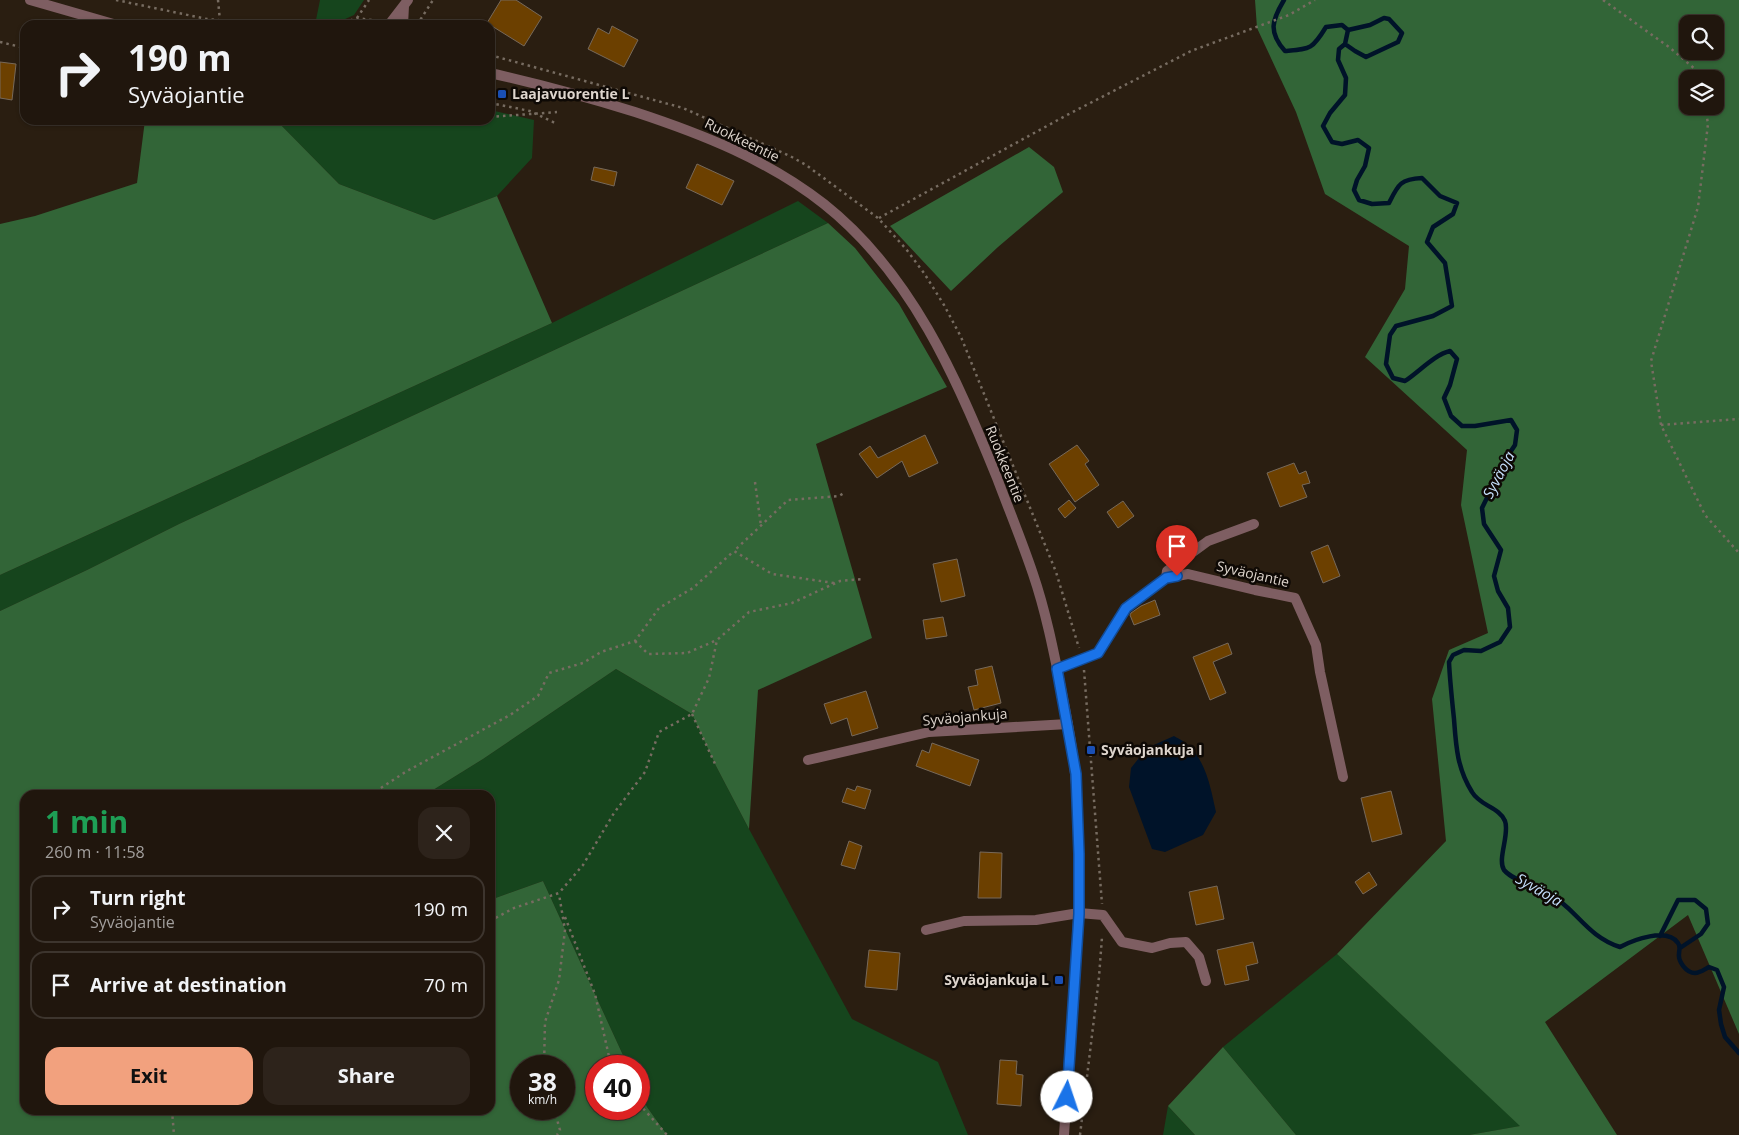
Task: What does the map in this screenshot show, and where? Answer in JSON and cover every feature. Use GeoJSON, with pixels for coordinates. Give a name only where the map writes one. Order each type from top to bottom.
{"type":"FeatureCollection","features":[{"type":"Feature","properties":{"kind":"street"},"geometry":{"type":"LineString","coordinates":[[30,0],[100,20]]}},
{"type":"Feature","properties":{"kind":"street"},"geometry":{"type":"LineString","coordinates":[[393,20],[406,3]]}},
{"type":"Feature","properties":{"kind":"street"},"geometry":{"type":"LineString","coordinates":[[404,20],[406,3]]}},
{"type":"Feature","properties":{"kind":"street","name":"Ruokkeentie"},"geometry":{"type":"LineString","coordinates":[[495,74],[573,92],[699,134],[739,152],[787,179],[824,204],[858,235],[891,274],[920,315],[944,358],[967,405],[1021,540],[1034,578],[1057,669],[1076,774],[1079,914],[1064,1135]]}},
{"type":"Feature","properties":{"kind":"street"},"geometry":{"type":"LineString","coordinates":[[1166,578],[1167,571],[1208,541],[1254,524]]}},
{"type":"Feature","properties":{"kind":"street","name":"Syväojantie"},"geometry":{"type":"LineString","coordinates":[[1057,669],[1098,653],[1126,608],[1166,578],[1188,574],[1295,598],[1316,645],[1343,777]]}},
{"type":"Feature","properties":{"kind":"street","name":"Syväojankuja"},"geometry":{"type":"LineString","coordinates":[[808,760],[929,732],[1068,724]]}},
{"type":"Feature","properties":{"kind":"street"},"geometry":{"type":"LineString","coordinates":[[926,930],[964,921],[1036,920],[1079,914],[1103,915],[1122,942],[1152,948],[1170,943],[1186,942],[1199,957],[1206,981]]}},
{"type":"Feature","properties":{"kind":"path"},"geometry":{"type":"LineString","coordinates":[[116,0],[214,20]]}},
{"type":"Feature","properties":{"kind":"path"},"geometry":{"type":"LineString","coordinates":[[218,0],[220,20]]}},
{"type":"Feature","properties":{"kind":"path"},"geometry":{"type":"LineString","coordinates":[[352,20],[357,18],[370,0]]}},
{"type":"Feature","properties":{"kind":"path"},"geometry":{"type":"LineString","coordinates":[[421,20],[433,0]]}},
{"type":"Feature","properties":{"kind":"path"},"geometry":{"type":"LineString","coordinates":[[878,218],[1067,115],[1191,51],[1289,15],[1315,0]]}},
{"type":"Feature","properties":{"kind":"path"},"geometry":{"type":"LineString","coordinates":[[1603,0],[1669,46],[1696,70]]}},
{"type":"Feature","properties":{"kind":"path"},"geometry":{"type":"LineString","coordinates":[[0,42],[20,47]]}},
{"type":"Feature","properties":{"kind":"path"},"geometry":{"type":"LineString","coordinates":[[495,56],[683,108],[790,156],[806,165],[878,218],[906,249],[944,304],[961,337],[1056,572],[1083,660],[1103,915],[1099,977],[1080,1135]]}},
{"type":"Feature","properties":{"kind":"path"},"geometry":{"type":"LineString","coordinates":[[495,104],[530,111],[555,123]]}},
{"type":"Feature","properties":{"kind":"path"},"geometry":{"type":"LineString","coordinates":[[495,117],[557,112]]}},
{"type":"Feature","properties":{"kind":"path"},"geometry":{"type":"LineString","coordinates":[[1706,115],[1708,124],[1698,207],[1651,361],[1661,425],[1705,515],[1739,553]]}},
{"type":"Feature","properties":{"kind":"path"},"geometry":{"type":"LineString","coordinates":[[1661,425],[1739,419]]}},
{"type":"Feature","properties":{"kind":"path"},"geometry":{"type":"LineString","coordinates":[[755,482],[761,526]]}},
{"type":"Feature","properties":{"kind":"path"},"geometry":{"type":"LineString","coordinates":[[378,790],[407,771],[510,714],[538,696],[549,674],[583,662],[601,652],[635,641],[659,608],[693,588],[788,500],[839,496],[844,492]]}},
{"type":"Feature","properties":{"kind":"path"},"geometry":{"type":"LineString","coordinates":[[734,551],[772,574],[836,583]]}},
{"type":"Feature","properties":{"kind":"path"},"geometry":{"type":"LineString","coordinates":[[635,641],[648,654],[687,653],[717,640],[749,612],[792,603],[840,581],[864,579]]}},
{"type":"Feature","properties":{"kind":"path"},"geometry":{"type":"LineString","coordinates":[[495,919],[514,908],[559,893],[583,865],[614,813],[645,772],[659,732],[692,714],[709,678],[717,640]]}},
{"type":"Feature","properties":{"kind":"path"},"geometry":{"type":"LineString","coordinates":[[692,714],[716,766]]}},
{"type":"Feature","properties":{"kind":"path"},"geometry":{"type":"LineString","coordinates":[[544,1055],[545,1022],[559,980],[565,930],[559,893]]}},
{"type":"Feature","properties":{"kind":"path"},"geometry":{"type":"LineString","coordinates":[[562,910],[595,994],[609,1055]]}},
{"type":"Feature","properties":{"kind":"path"},"geometry":{"type":"LineString","coordinates":[[172,1115],[174,1135]]}},
{"type":"Feature","properties":{"kind":"path"},"geometry":{"type":"LineString","coordinates":[[650,1117],[666,1135]]}},
{"type":"Feature","properties":{"kind":"path"},"geometry":{"type":"LineString","coordinates":[[557,1120],[560,1130],[557,1135]]}},
{"type":"Feature","properties":{"kind":"green space"},"geometry":{"type":"Polygon","coordinates":[[[320,0],[364,0],[354,15],[343,20],[316,20],[320,0]]]}},
{"type":"Feature","properties":{"kind":"green space"},"geometry":{"type":"Polygon","coordinates":[[[1255,0],[1739,0],[1739,1034],[1688,915],[1545,1022],[1617,1135],[1469,1135],[1520,1126],[1337,954],[1446,841],[1432,699],[1449,650],[1488,633],[1461,505],[1467,450],[1365,357],[1405,289],[1409,246],[1325,194],[1296,112],[1257,28],[1255,0]]]}},
{"type":"Feature","properties":{"kind":"green space"},"geometry":{"type":"Polygon","coordinates":[[[495,111],[534,120],[532,158],[497,196],[434,220],[339,184],[281,125],[495,125],[495,111]]]}},
{"type":"Feature","properties":{"kind":"green space"},"geometry":{"type":"Polygon","coordinates":[[[144,125],[281,125],[339,184],[434,220],[497,196],[552,323],[0,575],[0,224],[35,216],[137,183],[144,125]]]}},
{"type":"Feature","properties":{"kind":"green space"},"geometry":{"type":"Polygon","coordinates":[[[1029,147],[1054,167],[1063,192],[998,247],[951,291],[890,226],[1029,147]]]}},
{"type":"Feature","properties":{"kind":"green space"},"geometry":{"type":"Polygon","coordinates":[[[798,201],[828,223],[179,524],[0,611],[0,575],[552,323],[798,201]]]}},
{"type":"Feature","properties":{"kind":"green space"},"geometry":{"type":"Polygon","coordinates":[[[828,223],[855,248],[899,304],[947,387],[816,444],[872,638],[758,690],[749,829],[716,766],[692,714],[616,669],[483,759],[433,790],[20,790],[20,1115],[495,1115],[495,898],[543,881],[623,1055],[585,1055],[585,1120],[650,1120],[650,1111],[667,1135],[0,1135],[0,611],[179,524],[828,223]]]}},
{"type":"Feature","properties":{"kind":"green space"},"geometry":{"type":"Polygon","coordinates":[[[616,669],[692,714],[716,766],[749,829],[852,1019],[938,1062],[968,1135],[667,1135],[650,1111],[650,1055],[623,1055],[543,881],[495,898],[495,790],[433,790],[483,759],[616,669]]]}},
{"type":"Feature","properties":{"kind":"green space"},"geometry":{"type":"Polygon","coordinates":[[[1337,954],[1521,1126],[1469,1135],[1296,1135],[1223,1047],[1337,954]]]}},
{"type":"Feature","properties":{"kind":"green space"},"geometry":{"type":"Polygon","coordinates":[[[1223,1047],[1296,1135],[1195,1135],[1168,1106],[1223,1047]]]}},
{"type":"Feature","properties":{"kind":"green space"},"geometry":{"type":"Polygon","coordinates":[[[1168,1106],[1195,1135],[1163,1135],[1168,1106]]]}},
{"type":"Feature","properties":{"kind":"water"},"geometry":{"type":"Polygon","coordinates":[[[1174,736],[1188,745],[1201,761],[1208,778],[1216,812],[1203,835],[1165,852],[1152,849],[1129,787],[1131,768],[1147,748],[1174,736]]]}},
{"type":"Feature","properties":{"kind":"building"},"geometry":{"type":"Polygon","coordinates":[[[501,0],[516,0],[542,17],[524,46],[495,28],[495,20],[489,20],[501,0]]]}},
{"type":"Feature","properties":{"kind":"building"},"geometry":{"type":"Polygon","coordinates":[[[612,26],[638,40],[624,67],[588,49],[598,28],[609,34],[612,26]]]}},
{"type":"Feature","properties":{"kind":"building"},"geometry":{"type":"Polygon","coordinates":[[[0,62],[16,64],[12,100],[0,98],[0,62]]]}},
{"type":"Feature","properties":{"kind":"building"},"geometry":{"type":"Polygon","coordinates":[[[697,164],[734,181],[722,205],[686,188],[697,164]]]}},
{"type":"Feature","properties":{"kind":"building"},"geometry":{"type":"Polygon","coordinates":[[[594,167],[617,172],[614,186],[591,180],[594,167]]]}},
{"type":"Feature","properties":{"kind":"building"},"geometry":{"type":"Polygon","coordinates":[[[925,435],[938,463],[909,477],[902,461],[877,478],[859,454],[870,446],[878,458],[925,435]]]}},
{"type":"Feature","properties":{"kind":"building"},"geometry":{"type":"Polygon","coordinates":[[[1077,445],[1089,461],[1085,464],[1099,485],[1075,502],[1049,464],[1077,445]]]}},
{"type":"Feature","properties":{"kind":"building"},"geometry":{"type":"Polygon","coordinates":[[[1294,463],[1299,474],[1306,471],[1310,483],[1302,485],[1307,497],[1280,507],[1267,473],[1294,463]]]}},
{"type":"Feature","properties":{"kind":"building"},"geometry":{"type":"Polygon","coordinates":[[[1069,500],[1076,508],[1065,518],[1058,509],[1069,500]]]}},
{"type":"Feature","properties":{"kind":"building"},"geometry":{"type":"Polygon","coordinates":[[[1123,501],[1134,516],[1118,528],[1107,512],[1123,501]]]}},
{"type":"Feature","properties":{"kind":"building"},"geometry":{"type":"Polygon","coordinates":[[[1328,545],[1340,576],[1323,583],[1311,552],[1328,545]]]}},
{"type":"Feature","properties":{"kind":"building"},"geometry":{"type":"Polygon","coordinates":[[[957,559],[965,596],[941,602],[933,564],[957,559]]]}},
{"type":"Feature","properties":{"kind":"building"},"geometry":{"type":"Polygon","coordinates":[[[1155,600],[1160,615],[1134,625],[1131,613],[1155,600]]]}},
{"type":"Feature","properties":{"kind":"building"},"geometry":{"type":"Polygon","coordinates":[[[943,617],[947,636],[926,639],[923,620],[943,617]]]}},
{"type":"Feature","properties":{"kind":"building"},"geometry":{"type":"Polygon","coordinates":[[[1228,643],[1232,654],[1213,662],[1226,693],[1210,700],[1193,657],[1228,643]]]}},
{"type":"Feature","properties":{"kind":"building"},"geometry":{"type":"Polygon","coordinates":[[[992,666],[1001,703],[974,710],[968,687],[978,685],[975,670],[992,666]]]}},
{"type":"Feature","properties":{"kind":"building"},"geometry":{"type":"Polygon","coordinates":[[[866,691],[878,728],[852,736],[847,718],[831,724],[824,704],[866,691]]]}},
{"type":"Feature","properties":{"kind":"building"},"geometry":{"type":"Polygon","coordinates":[[[932,743],[979,760],[970,786],[916,766],[922,750],[929,753],[932,743]]]}},
{"type":"Feature","properties":{"kind":"building"},"geometry":{"type":"Polygon","coordinates":[[[857,786],[871,790],[865,809],[842,802],[847,788],[855,791],[857,786]]]}},
{"type":"Feature","properties":{"kind":"building"},"geometry":{"type":"Polygon","coordinates":[[[1391,791],[1402,834],[1372,842],[1361,798],[1391,791]]]}},
{"type":"Feature","properties":{"kind":"building"},"geometry":{"type":"Polygon","coordinates":[[[849,841],[862,846],[855,869],[841,865],[849,841]]]}},
{"type":"Feature","properties":{"kind":"building"},"geometry":{"type":"Polygon","coordinates":[[[980,852],[1002,853],[1001,898],[978,898],[980,852]]]}},
{"type":"Feature","properties":{"kind":"building"},"geometry":{"type":"Polygon","coordinates":[[[1369,872],[1377,885],[1363,894],[1355,882],[1369,872]]]}},
{"type":"Feature","properties":{"kind":"building"},"geometry":{"type":"Polygon","coordinates":[[[1217,886],[1224,919],[1196,925],[1189,892],[1217,886]]]}},
{"type":"Feature","properties":{"kind":"building"},"geometry":{"type":"Polygon","coordinates":[[[1253,942],[1258,963],[1246,966],[1249,980],[1225,985],[1217,950],[1253,942]]]}},
{"type":"Feature","properties":{"kind":"building"},"geometry":{"type":"Polygon","coordinates":[[[869,950],[900,953],[897,990],[865,987],[869,950]]]}},
{"type":"Feature","properties":{"kind":"building"},"geometry":{"type":"Polygon","coordinates":[[[1000,1060],[1017,1061],[1016,1074],[1023,1075],[1021,1106],[997,1104],[1000,1060]]]}},
{"type":"Feature","properties":{"kind":"waterway","name":"Syväoja"},"geometry":{"type":"LineString","coordinates":[[1284,0],[1275,20],[1274,32],[1285,51],[1310,47],[1326,27],[1342,25],[1348,30],[1345,44],[1339,49],[1338,60],[1346,78],[1345,95],[1330,113],[1323,126],[1332,142],[1342,144],[1358,140],[1369,148],[1365,166],[1354,190],[1359,200],[1372,204],[1389,203],[1401,184],[1409,180],[1422,178],[1440,196],[1457,203],[1453,214],[1433,227],[1427,242],[1445,263],[1452,306],[1433,316],[1396,326],[1390,335],[1386,364],[1393,378],[1405,381],[1433,360],[1450,351],[1457,359],[1450,385],[1444,398],[1451,416],[1462,426],[1475,426],[1511,420],[1517,430],[1515,445],[1507,457],[1482,508],[1484,524],[1501,550],[1494,576],[1498,591],[1508,608],[1510,627],[1500,642],[1481,651],[1464,650],[1453,655],[1449,662],[1460,765],[1475,797],[1502,816],[1505,821],[1506,833],[1502,860],[1504,870],[1518,880],[1558,899],[1598,936],[1608,942],[1620,947],[1641,938],[1658,935],[1666,936],[1673,938],[1678,943],[1680,947],[1680,960],[1689,971],[1697,973],[1709,967],[1717,970],[1724,987],[1719,1010],[1721,1024],[1725,1037],[1739,1053]]}},
{"type":"Feature","properties":{"kind":"waterway"},"geometry":{"type":"LineString","coordinates":[[1345,44],[1366,57],[1398,42],[1402,33],[1389,19],[1384,18],[1370,25],[1348,30]]}},
{"type":"Feature","properties":{"kind":"waterway"},"geometry":{"type":"LineString","coordinates":[[1660,936],[1678,900],[1695,900],[1706,909],[1708,924],[1701,934],[1680,948]]}},
{"type":"Feature","properties":{"kind":"place","name":"Laajavuorentie L"},"geometry":{"type":"Point","coordinates":[502,94]}},
{"type":"Feature","properties":{"kind":"place","name":"Syväojankuja I"},"geometry":{"type":"Point","coordinates":[1091,750]}},
{"type":"Feature","properties":{"kind":"place","name":"Syväojankuja L"},"geometry":{"type":"Point","coordinates":[1059,980]}},
{"type":"Feature","properties":{"kind":"route"},"geometry":{"type":"LineString","coordinates":[[1067,1097],[1079,914],[1079,854],[1076,774],[1057,669],[1098,653],[1126,608],[1166,578],[1177,576]]}}]}
